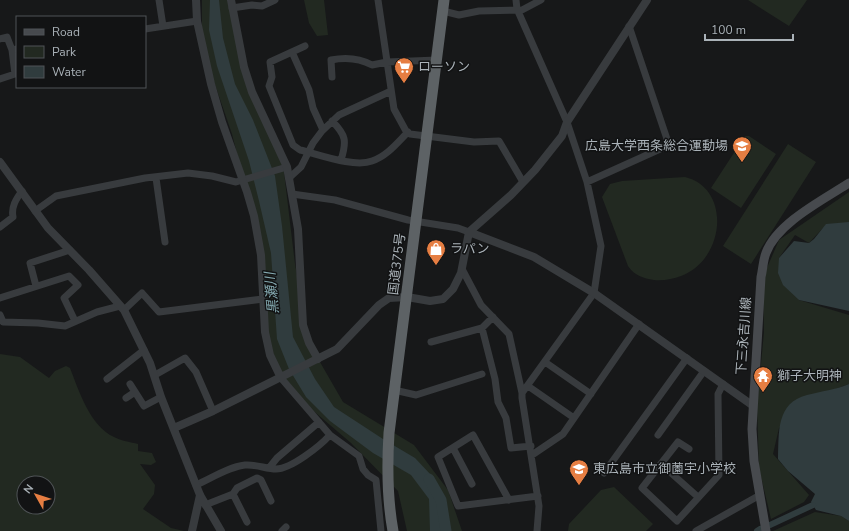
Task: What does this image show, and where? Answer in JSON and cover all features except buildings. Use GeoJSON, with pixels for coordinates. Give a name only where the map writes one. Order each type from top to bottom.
{"type":"FeatureCollection","features":[{"type":"Feature","properties":{"kind":"highway","name":"国道375号"},"geometry":{"type":"LineString","coordinates":[[393,531],[383,506],[387,475],[389,433],[428,136],[444,0]]}},
{"type":"Feature","properties":{"kind":"main road","name":"下三永吉川線"},"geometry":{"type":"LineString","coordinates":[[766,531],[754,461],[752,405],[759,338],[761,277],[765,254],[775,236],[788,224],[849,183]]}},
{"type":"Feature","properties":{"kind":"street"},"geometry":{"type":"LineString","coordinates":[[159,0],[163,26]]}},
{"type":"Feature","properties":{"kind":"street"},"geometry":{"type":"LineString","coordinates":[[196,0],[198,21],[212,90],[222,122],[244,179],[254,216],[261,255],[262,299],[265,332],[270,355],[281,378],[330,435],[359,456],[363,469],[368,475],[376,480],[383,506],[380,531]]}},
{"type":"Feature","properties":{"kind":"street"},"geometry":{"type":"LineString","coordinates":[[275,0],[262,6],[231,4],[244,67],[252,92],[289,178],[298,229],[303,325],[309,343],[318,359]]}},
{"type":"Feature","properties":{"kind":"street"},"geometry":{"type":"LineString","coordinates":[[378,0],[394,109],[408,132],[474,142],[499,141],[523,182]]}},
{"type":"Feature","properties":{"kind":"street"},"geometry":{"type":"LineString","coordinates":[[516,0],[517,9],[567,122],[587,182],[601,246],[594,293],[522,393]]}},
{"type":"Feature","properties":{"kind":"street"},"geometry":{"type":"LineString","coordinates":[[443,12],[460,15],[479,11],[522,10],[541,0]]}},
{"type":"Feature","properties":{"kind":"street"},"geometry":{"type":"LineString","coordinates":[[174,428],[213,411],[337,349],[379,305],[389,298],[407,297],[430,301],[443,299],[453,289],[462,268],[469,232],[511,195],[562,136],[567,122],[647,0]]}},
{"type":"Feature","properties":{"kind":"street"},"geometry":{"type":"LineString","coordinates":[[146,29],[198,21]]}},
{"type":"Feature","properties":{"kind":"street"},"geometry":{"type":"LineString","coordinates":[[587,182],[670,145],[629,26]]}},
{"type":"Feature","properties":{"kind":"street"},"geometry":{"type":"LineString","coordinates":[[0,39],[7,37],[14,50],[15,74],[0,79]]}},
{"type":"Feature","properties":{"kind":"street"},"geometry":{"type":"LineString","coordinates":[[305,46],[270,62],[272,77],[269,86],[293,145],[300,150],[341,160],[356,163],[372,162],[388,152],[408,132]]}},
{"type":"Feature","properties":{"kind":"street"},"geometry":{"type":"LineString","coordinates":[[292,52],[323,130]]}},
{"type":"Feature","properties":{"kind":"street"},"geometry":{"type":"LineString","coordinates":[[332,77],[331,60],[342,58],[361,59],[372,65],[387,62],[437,60]]}},
{"type":"Feature","properties":{"kind":"street"},"geometry":{"type":"LineString","coordinates":[[289,178],[301,167],[313,143],[323,130],[339,115],[391,91]]}},
{"type":"Feature","properties":{"kind":"street"},"geometry":{"type":"LineString","coordinates":[[332,121],[345,137],[345,146],[341,160]]}},
{"type":"Feature","properties":{"kind":"street"},"geometry":{"type":"LineString","coordinates":[[0,162],[48,228],[70,250],[122,308],[155,375],[161,397],[200,495],[221,531]]}},
{"type":"Feature","properties":{"kind":"street"},"geometry":{"type":"LineString","coordinates":[[36,211],[56,196],[156,178],[188,173],[212,176],[236,182],[285,168]]}},
{"type":"Feature","properties":{"kind":"street"},"geometry":{"type":"LineString","coordinates":[[156,178],[165,242]]}},
{"type":"Feature","properties":{"kind":"street"},"geometry":{"type":"LineString","coordinates":[[0,227],[13,217],[12,212],[15,200],[22,191]]}},
{"type":"Feature","properties":{"kind":"street"},"geometry":{"type":"LineString","coordinates":[[292,194],[335,200],[416,222],[458,228],[534,257],[594,293],[752,405]]}},
{"type":"Feature","properties":{"kind":"street"},"geometry":{"type":"LineString","coordinates":[[36,286],[30,263],[70,250]]}},
{"type":"Feature","properties":{"kind":"street"},"geometry":{"type":"LineString","coordinates":[[462,268],[481,305],[510,334],[531,446],[539,506],[538,531]]}},
{"type":"Feature","properties":{"kind":"street"},"geometry":{"type":"LineString","coordinates":[[0,298],[69,276],[78,285],[64,298],[75,321]]}},
{"type":"Feature","properties":{"kind":"street"},"geometry":{"type":"LineString","coordinates":[[0,315],[3,322],[38,323],[65,326],[97,312],[122,308],[142,293],[159,312],[262,299]]}},
{"type":"Feature","properties":{"kind":"street"},"geometry":{"type":"LineString","coordinates":[[431,342],[482,328],[493,317]]}},
{"type":"Feature","properties":{"kind":"street"},"geometry":{"type":"LineString","coordinates":[[532,455],[563,434],[639,324]]}},
{"type":"Feature","properties":{"kind":"street"},"geometry":{"type":"LineString","coordinates":[[482,328],[493,372],[498,402],[506,418],[511,448],[531,446]]}},
{"type":"Feature","properties":{"kind":"street"},"geometry":{"type":"LineString","coordinates":[[108,379],[144,350]]}},
{"type":"Feature","properties":{"kind":"street"},"geometry":{"type":"LineString","coordinates":[[155,375],[185,358],[196,372],[213,411]]}},
{"type":"Feature","properties":{"kind":"street"},"geometry":{"type":"LineString","coordinates":[[604,473],[686,358]]}},
{"type":"Feature","properties":{"kind":"street"},"geometry":{"type":"LineString","coordinates":[[545,362],[591,394]]}},
{"type":"Feature","properties":{"kind":"street"},"geometry":{"type":"LineString","coordinates":[[658,435],[704,371]]}},
{"type":"Feature","properties":{"kind":"street"},"geometry":{"type":"LineString","coordinates":[[394,390],[416,396],[482,374]]}},
{"type":"Feature","properties":{"kind":"street"},"geometry":{"type":"LineString","coordinates":[[130,384],[144,406],[161,397]]}},
{"type":"Feature","properties":{"kind":"street"},"geometry":{"type":"LineString","coordinates":[[689,449],[678,442],[642,488],[677,521],[719,475],[718,394],[723,384]]}},
{"type":"Feature","properties":{"kind":"street"},"geometry":{"type":"LineString","coordinates":[[528,386],[574,418]]}},
{"type":"Feature","properties":{"kind":"street"},"geometry":{"type":"LineString","coordinates":[[126,398],[135,392]]}},
{"type":"Feature","properties":{"kind":"street"},"geometry":{"type":"LineString","coordinates":[[269,468],[277,458],[319,422]]}},
{"type":"Feature","properties":{"kind":"street"},"geometry":{"type":"LineString","coordinates":[[196,485],[235,467],[247,465],[283,468],[294,463],[323,443],[330,435]]}},
{"type":"Feature","properties":{"kind":"street"},"geometry":{"type":"LineString","coordinates":[[509,500],[473,435],[438,457],[458,506],[509,500],[538,496]]}},
{"type":"Feature","properties":{"kind":"street"},"geometry":{"type":"LineString","coordinates":[[453,448],[472,484]]}},
{"type":"Feature","properties":{"kind":"street"},"geometry":{"type":"LineString","coordinates":[[660,464],[698,497]]}},
{"type":"Feature","properties":{"kind":"street"},"geometry":{"type":"LineString","coordinates":[[205,505],[234,494],[237,488],[257,478],[261,480],[271,501]]}},
{"type":"Feature","properties":{"kind":"street"},"geometry":{"type":"LineString","coordinates":[[234,494],[247,522]]}},
{"type":"Feature","properties":{"kind":"street"},"geometry":{"type":"LineString","coordinates":[[192,531],[200,495]]}},
{"type":"Feature","properties":{"kind":"street"},"geometry":{"type":"LineString","coordinates":[[696,531],[760,495]]}},
{"type":"Feature","properties":{"kind":"green space"},"geometry":{"type":"Polygon","coordinates":[[[202,0],[231,0],[252,92],[283,164],[295,264],[309,343],[343,402],[414,445],[448,490],[462,531],[407,531],[398,491],[351,443],[303,402],[275,366],[263,308],[256,229],[232,134],[202,47],[202,0]]]}},
{"type":"Feature","properties":{"kind":"green space"},"geometry":{"type":"Polygon","coordinates":[[[304,0],[324,0],[328,35],[317,36],[309,23],[304,0]]]}},
{"type":"Feature","properties":{"kind":"green space"},"geometry":{"type":"Polygon","coordinates":[[[748,0],[807,0],[789,26],[748,0]]]}},
{"type":"Feature","properties":{"kind":"green space"},"geometry":{"type":"Polygon","coordinates":[[[745,136],[749,136],[776,154],[741,208],[711,188],[745,136]]]}},
{"type":"Feature","properties":{"kind":"green space"},"geometry":{"type":"Polygon","coordinates":[[[788,144],[816,162],[751,264],[723,246],[788,144]]]}},
{"type":"Feature","properties":{"kind":"green space"},"geometry":{"type":"Polygon","coordinates":[[[685,177],[700,184],[710,195],[716,209],[717,224],[714,240],[707,255],[696,267],[681,276],[668,280],[654,280],[640,276],[633,272],[628,266],[602,197],[610,184],[622,181],[685,177]]]}},
{"type":"Feature","properties":{"kind":"green space"},"geometry":{"type":"Polygon","coordinates":[[[849,192],[849,223],[823,228],[809,243],[795,235],[779,258],[799,300],[849,315],[849,384],[830,391],[779,428],[773,454],[809,495],[804,502],[771,519],[759,468],[757,406],[764,332],[763,277],[779,240],[849,192]]]}},
{"type":"Feature","properties":{"kind":"green space"},"geometry":{"type":"Polygon","coordinates":[[[0,354],[20,357],[49,378],[55,371],[66,366],[70,368],[86,407],[98,425],[106,432],[117,438],[138,444],[138,451],[152,453],[156,462],[151,465],[140,464],[155,485],[154,494],[143,509],[171,528],[184,531],[0,531],[0,354]]]}},
{"type":"Feature","properties":{"kind":"green space"},"geometry":{"type":"Polygon","coordinates":[[[614,487],[653,524],[646,531],[568,531],[569,524],[601,490],[614,487]]]}},
{"type":"Feature","properties":{"kind":"green space"},"geometry":{"type":"Polygon","coordinates":[[[815,512],[841,516],[849,521],[849,531],[773,531],[815,512]]]}},
{"type":"Feature","properties":{"kind":"water"},"geometry":{"type":"Polygon","coordinates":[[[210,0],[219,0],[223,38],[235,84],[253,120],[275,176],[282,226],[293,337],[315,379],[334,407],[415,458],[431,475],[444,511],[448,531],[430,531],[429,499],[411,475],[373,453],[330,421],[306,397],[289,369],[277,339],[271,253],[259,201],[249,161],[217,66],[209,30],[210,0]]]}},
{"type":"Feature","properties":{"kind":"water"},"geometry":{"type":"Polygon","coordinates":[[[849,222],[849,311],[799,300],[783,285],[778,273],[779,258],[794,241],[809,243],[826,224],[849,222]]]}},
{"type":"Feature","properties":{"kind":"water"},"geometry":{"type":"Polygon","coordinates":[[[849,384],[849,521],[841,516],[816,510],[811,502],[815,494],[788,471],[778,459],[779,429],[781,420],[784,412],[790,405],[797,399],[807,395],[849,384]]]}},
{"type":"Feature","properties":{"kind":"waterway","name":"黒瀬川"},"geometry":{"type":"LineString","coordinates":[[429,479],[441,500],[446,531]]}},
{"type":"Feature","properties":{"kind":"waterway"},"geometry":{"type":"LineString","coordinates":[[770,525],[813,505]]}},
{"type":"Feature","properties":{"kind":"place","name":"ローソン"},"geometry":{"type":"Point","coordinates":[404,84]}},
{"type":"Feature","properties":{"kind":"place","name":"広島大学西条総合運動場"},"geometry":{"type":"Point","coordinates":[742,163]}},
{"type":"Feature","properties":{"kind":"place","name":"ラパン"},"geometry":{"type":"Point","coordinates":[436,266]}},
{"type":"Feature","properties":{"kind":"place","name":"獅子大明神"},"geometry":{"type":"Point","coordinates":[763,393]}},
{"type":"Feature","properties":{"kind":"place","name":"東広島市立御薗宇小学校"},"geometry":{"type":"Point","coordinates":[579,486]}}]}
